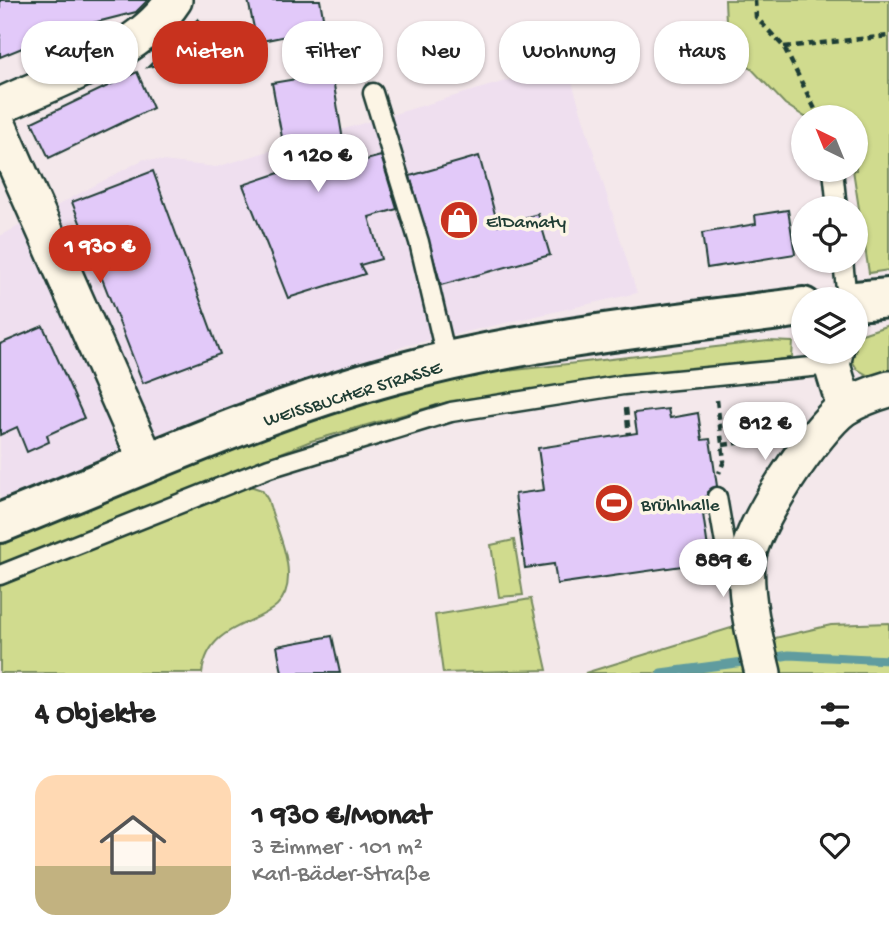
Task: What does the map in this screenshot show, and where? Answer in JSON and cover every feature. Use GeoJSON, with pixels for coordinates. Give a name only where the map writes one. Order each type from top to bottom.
{"type":"FeatureCollection","features":[{"type":"Feature","properties":{"kind":"street"},"geometry":{"type":"LineString","coordinates":[[0,106],[126,46],[150,29],[174,0]]}},
{"type":"Feature","properties":{"kind":"street"},"geometry":{"type":"LineString","coordinates":[[0,129],[148,464]]}},
{"type":"Feature","properties":{"kind":"street"},"geometry":{"type":"LineString","coordinates":[[868,300],[889,298]]}},
{"type":"Feature","properties":{"kind":"street","name":"WEISSBUCHER STRASSE"},"geometry":{"type":"LineString","coordinates":[[0,523],[334,394],[447,362],[607,333],[791,309]]}},
{"type":"Feature","properties":{"kind":"street"},"geometry":{"type":"LineString","coordinates":[[835,364],[845,407]]}},
{"type":"Feature","properties":{"kind":"street"},"geometry":{"type":"LineString","coordinates":[[763,673],[754,634],[747,559],[766,513],[818,432],[845,407],[889,389]]}},
{"type":"Feature","properties":{"kind":"lane"},"geometry":{"type":"LineString","coordinates":[[373,93],[419,242],[447,362]]}},
{"type":"Feature","properties":{"kind":"lane"},"geometry":{"type":"LineString","coordinates":[[0,575],[269,468],[451,411],[794,364]]}},
{"type":"Feature","properties":{"kind":"lane"},"geometry":{"type":"LineString","coordinates":[[717,497],[726,548],[747,559]]}},
{"type":"Feature","properties":{"kind":"path"},"geometry":{"type":"LineString","coordinates":[[755,0],[756,17],[783,47],[813,105]]}},
{"type":"Feature","properties":{"kind":"path"},"geometry":{"type":"LineString","coordinates":[[783,47],[889,36]]}},
{"type":"Feature","properties":{"kind":"path"},"geometry":{"type":"LineString","coordinates":[[717,497],[722,490],[719,468],[724,461],[719,412]]}},
{"type":"Feature","properties":{"kind":"path"},"geometry":{"type":"LineString","coordinates":[[723,445],[818,432]]}},
{"type":"Feature","properties":{"kind":"shaded area"},"geometry":{"type":"Polygon","coordinates":[[[499,83],[572,84],[637,293],[404,346],[0,505],[0,236],[144,159],[216,167],[499,83]]]}},
{"type":"Feature","properties":{"kind":"green space"},"geometry":{"type":"Polygon","coordinates":[[[725,0],[889,0],[889,270],[869,273],[868,196],[857,196],[855,182],[868,182],[868,105],[791,105],[791,108],[749,66],[749,21],[726,21],[725,0]]]}},
{"type":"Feature","properties":{"kind":"green space"},"geometry":{"type":"Polygon","coordinates":[[[889,325],[889,370],[869,376],[854,364],[868,364],[868,332],[889,325]]]}},
{"type":"Feature","properties":{"kind":"green space"},"geometry":{"type":"Polygon","coordinates":[[[768,341],[791,342],[791,358],[451,401],[311,441],[0,565],[0,540],[341,408],[462,376],[768,341]]]}},
{"type":"Feature","properties":{"kind":"green space"},"geometry":{"type":"Polygon","coordinates":[[[244,484],[262,490],[268,500],[286,556],[288,574],[285,593],[277,606],[220,638],[208,652],[202,673],[0,673],[0,581],[244,484]]]}},
{"type":"Feature","properties":{"kind":"green space"},"geometry":{"type":"Polygon","coordinates":[[[514,540],[523,595],[499,597],[491,545],[514,540]]]}},
{"type":"Feature","properties":{"kind":"green space"},"geometry":{"type":"Polygon","coordinates":[[[531,599],[547,670],[443,673],[435,615],[531,599]]]}},
{"type":"Feature","properties":{"kind":"green space"},"geometry":{"type":"Polygon","coordinates":[[[889,623],[889,673],[768,673],[762,641],[831,625],[889,623]]]}},
{"type":"Feature","properties":{"kind":"green space"},"geometry":{"type":"Polygon","coordinates":[[[744,624],[754,673],[585,673],[744,624]]]}},
{"type":"Feature","properties":{"kind":"building"},"geometry":{"type":"Polygon","coordinates":[[[0,0],[148,0],[136,12],[101,21],[21,21],[21,49],[0,57],[0,0]]]}},
{"type":"Feature","properties":{"kind":"building"},"geometry":{"type":"Polygon","coordinates":[[[248,0],[320,0],[324,21],[282,21],[282,37],[268,40],[268,21],[252,21],[248,0]]]}},
{"type":"Feature","properties":{"kind":"building"},"geometry":{"type":"Polygon","coordinates":[[[138,74],[153,108],[49,158],[32,122],[112,84],[138,84],[138,74]]]}},
{"type":"Feature","properties":{"kind":"building"},"geometry":{"type":"Polygon","coordinates":[[[272,83],[334,84],[347,165],[381,156],[397,209],[369,217],[381,259],[360,265],[365,274],[288,298],[243,185],[288,170],[272,83]]]}},
{"type":"Feature","properties":{"kind":"building","name":"ElDamaty"},"geometry":{"type":"Polygon","coordinates":[[[479,156],[498,225],[538,214],[550,255],[441,285],[410,176],[479,156]]]}},
{"type":"Feature","properties":{"kind":"building"},"geometry":{"type":"Polygon","coordinates":[[[153,171],[220,354],[143,383],[72,202],[153,171]]]}},
{"type":"Feature","properties":{"kind":"building"},"geometry":{"type":"Polygon","coordinates":[[[788,210],[791,255],[707,268],[702,233],[756,224],[755,215],[788,210]]]}},
{"type":"Feature","properties":{"kind":"building"},"geometry":{"type":"Polygon","coordinates":[[[43,326],[84,418],[47,435],[49,442],[27,452],[17,427],[0,435],[0,344],[43,326]]]}},
{"type":"Feature","properties":{"kind":"building","name":"Brühlhalle"},"geometry":{"type":"Polygon","coordinates":[[[668,409],[670,418],[698,413],[702,440],[710,439],[717,486],[707,492],[708,513],[703,514],[710,562],[557,584],[554,564],[525,568],[515,494],[544,490],[538,448],[637,433],[634,413],[668,409]]]}},
{"type":"Feature","properties":{"kind":"building"},"geometry":{"type":"Polygon","coordinates":[[[332,636],[340,673],[282,673],[277,646],[332,636]]]}},
{"type":"Feature","properties":{"kind":"waterway"},"geometry":{"type":"LineString","coordinates":[[765,659],[789,655],[889,660]]}},
{"type":"Feature","properties":{"kind":"waterway"},"geometry":{"type":"LineString","coordinates":[[661,673],[751,661]]}},
{"type":"Feature","properties":{"kind":"place","name":"ElDamaty"},"geometry":{"type":"Point","coordinates":[459,220]}},
{"type":"Feature","properties":{"kind":"place","name":"Brühlhalle"},"geometry":{"type":"Point","coordinates":[614,503]}}]}
